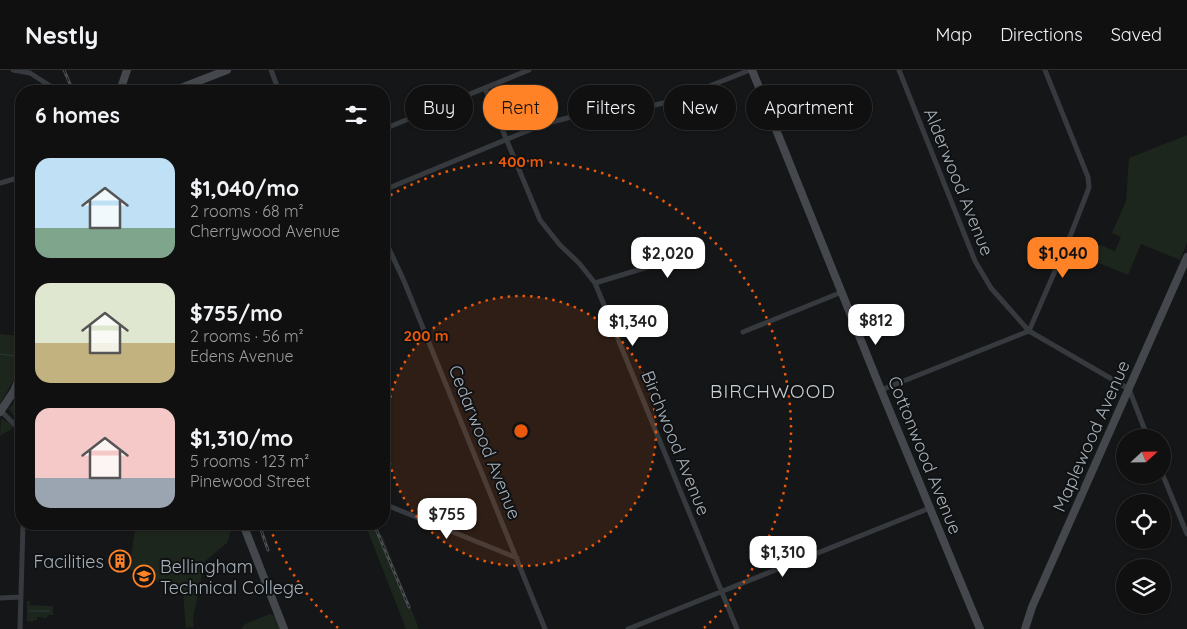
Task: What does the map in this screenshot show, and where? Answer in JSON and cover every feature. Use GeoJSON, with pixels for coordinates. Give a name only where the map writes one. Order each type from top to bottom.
{"type":"FeatureCollection","features":[{"type":"Feature","properties":{"kind":"street"},"geometry":{"type":"LineString","coordinates":[[13,70],[30,73],[49,85]]}},
{"type":"Feature","properties":{"kind":"street"},"geometry":{"type":"LineString","coordinates":[[122,85],[127,70]]}},
{"type":"Feature","properties":{"kind":"street"},"geometry":{"type":"LineString","coordinates":[[188,85],[227,70]]}},
{"type":"Feature","properties":{"kind":"street"},"geometry":{"type":"LineString","coordinates":[[271,70],[277,85]]}},
{"type":"Feature","properties":{"kind":"street"},"geometry":{"type":"LineString","coordinates":[[493,85],[529,70]]}},
{"type":"Feature","properties":{"kind":"street"},"geometry":{"type":"LineString","coordinates":[[390,188],[544,124],[591,112],[655,105],[672,101],[751,70]]}},
{"type":"Feature","properties":{"kind":"street","name":"Cottonwood Avenue"},"geometry":{"type":"LineString","coordinates":[[751,70],[980,629]]}},
{"type":"Feature","properties":{"kind":"street","name":"Alderwood Avenue"},"geometry":{"type":"LineString","coordinates":[[899,70],[975,261],[991,288],[1029,331],[1129,388]]}},
{"type":"Feature","properties":{"kind":"street"},"geometry":{"type":"LineString","coordinates":[[882,390],[1029,331],[1071,234],[1088,187],[1088,177],[1045,70]]}},
{"type":"Feature","properties":{"kind":"street"},"geometry":{"type":"LineString","coordinates":[[390,127],[483,89]]}},
{"type":"Feature","properties":{"kind":"street","name":"Birchwood Avenue"},"geometry":{"type":"LineString","coordinates":[[503,130],[540,220],[595,283],[738,629]]}},
{"type":"Feature","properties":{"kind":"street"},"geometry":{"type":"LineString","coordinates":[[0,182],[15,178]]}},
{"type":"Feature","properties":{"kind":"street","name":"Cedarwood Avenue"},"geometry":{"type":"LineString","coordinates":[[390,251],[404,280],[545,629]]}},
{"type":"Feature","properties":{"kind":"street","name":"Maplewood Avenue"},"geometry":{"type":"LineString","coordinates":[[1025,629],[1032,607],[1187,257]]}},
{"type":"Feature","properties":{"kind":"street"},"geometry":{"type":"LineString","coordinates":[[595,283],[658,264]]}},
{"type":"Feature","properties":{"kind":"street"},"geometry":{"type":"LineString","coordinates":[[743,332],[842,292]]}},
{"type":"Feature","properties":{"kind":"street"},"geometry":{"type":"LineString","coordinates":[[1129,388],[1145,429]]}},
{"type":"Feature","properties":{"kind":"street"},"geometry":{"type":"LineString","coordinates":[[15,389],[1,412],[15,425]]}},
{"type":"Feature","properties":{"kind":"street"},"geometry":{"type":"LineString","coordinates":[[1167,484],[1187,534]]}},
{"type":"Feature","properties":{"kind":"street"},"geometry":{"type":"LineString","coordinates":[[390,506],[517,558]]}},
{"type":"Feature","properties":{"kind":"street"},"geometry":{"type":"LineString","coordinates":[[628,629],[930,508]]}},
{"type":"Feature","properties":{"kind":"street"},"geometry":{"type":"LineString","coordinates":[[20,629],[23,530]]}},
{"type":"Feature","properties":{"kind":"street"},"geometry":{"type":"LineString","coordinates":[[245,530],[284,629]]}},
{"type":"Feature","properties":{"kind":"street"},"geometry":{"type":"LineString","coordinates":[[0,598],[21,597]]}},
{"type":"Feature","properties":{"kind":"shaded area"},"geometry":{"type":"Polygon","coordinates":[[[1187,135],[1187,243],[1180,260],[1141,244],[1128,275],[1070,251],[1077,236],[1115,251],[1121,237],[1112,233],[1126,201],[1129,158],[1187,135]]]}},
{"type":"Feature","properties":{"kind":"shaded area"},"geometry":{"type":"Polygon","coordinates":[[[0,334],[15,335],[15,378],[0,404],[0,334]]]}},
{"type":"Feature","properties":{"kind":"shaded area"},"geometry":{"type":"Polygon","coordinates":[[[15,398],[15,418],[8,408],[12,406],[15,398]]]}},
{"type":"Feature","properties":{"kind":"shaded area"},"geometry":{"type":"Polygon","coordinates":[[[1,418],[12,425],[13,428],[0,436],[1,418]]]}},
{"type":"Feature","properties":{"kind":"shaded area"},"geometry":{"type":"Polygon","coordinates":[[[135,530],[231,530],[227,543],[205,561],[193,618],[194,627],[186,628],[183,593],[129,569],[135,530]]]}},
{"type":"Feature","properties":{"kind":"shaded area"},"geometry":{"type":"Polygon","coordinates":[[[367,530],[378,530],[383,537],[419,629],[406,629],[367,530]]]}},
{"type":"Feature","properties":{"kind":"shaded area"},"geometry":{"type":"Polygon","coordinates":[[[27,601],[30,601],[30,605],[53,606],[53,615],[47,615],[47,618],[37,617],[37,620],[33,620],[33,622],[27,621],[27,601]]]}},
{"type":"Feature","properties":{"kind":"shaded area"},"geometry":{"type":"Polygon","coordinates":[[[270,614],[275,616],[280,629],[241,629],[245,624],[270,614]]]}},
{"type":"Feature","properties":{"kind":"waterway"},"geometry":{"type":"LineString","coordinates":[[0,354],[15,356]]}},
{"type":"Feature","properties":{"kind":"waterway"},"geometry":{"type":"LineString","coordinates":[[29,611],[49,611]]}},
{"type":"Feature","properties":{"kind":"railway"},"geometry":{"type":"LineString","coordinates":[[64,70],[70,85]]}},
{"type":"Feature","properties":{"kind":"railway"},"geometry":{"type":"LineString","coordinates":[[261,530],[268,550]]}},
{"type":"Feature","properties":{"kind":"railway"},"geometry":{"type":"LineString","coordinates":[[376,530],[409,607]]}},
{"type":"Feature","properties":{"kind":"place","name":"Facilities"},"geometry":{"type":"Point","coordinates":[120,561]}},
{"type":"Feature","properties":{"kind":"place","name":"Bellingham Technical College"},"geometry":{"type":"Point","coordinates":[144,576]}},
{"type":"Feature","properties":{"kind":"district","name":"BIRCHWOOD"},"geometry":{"type":"Point","coordinates":[773,391]}}]}
